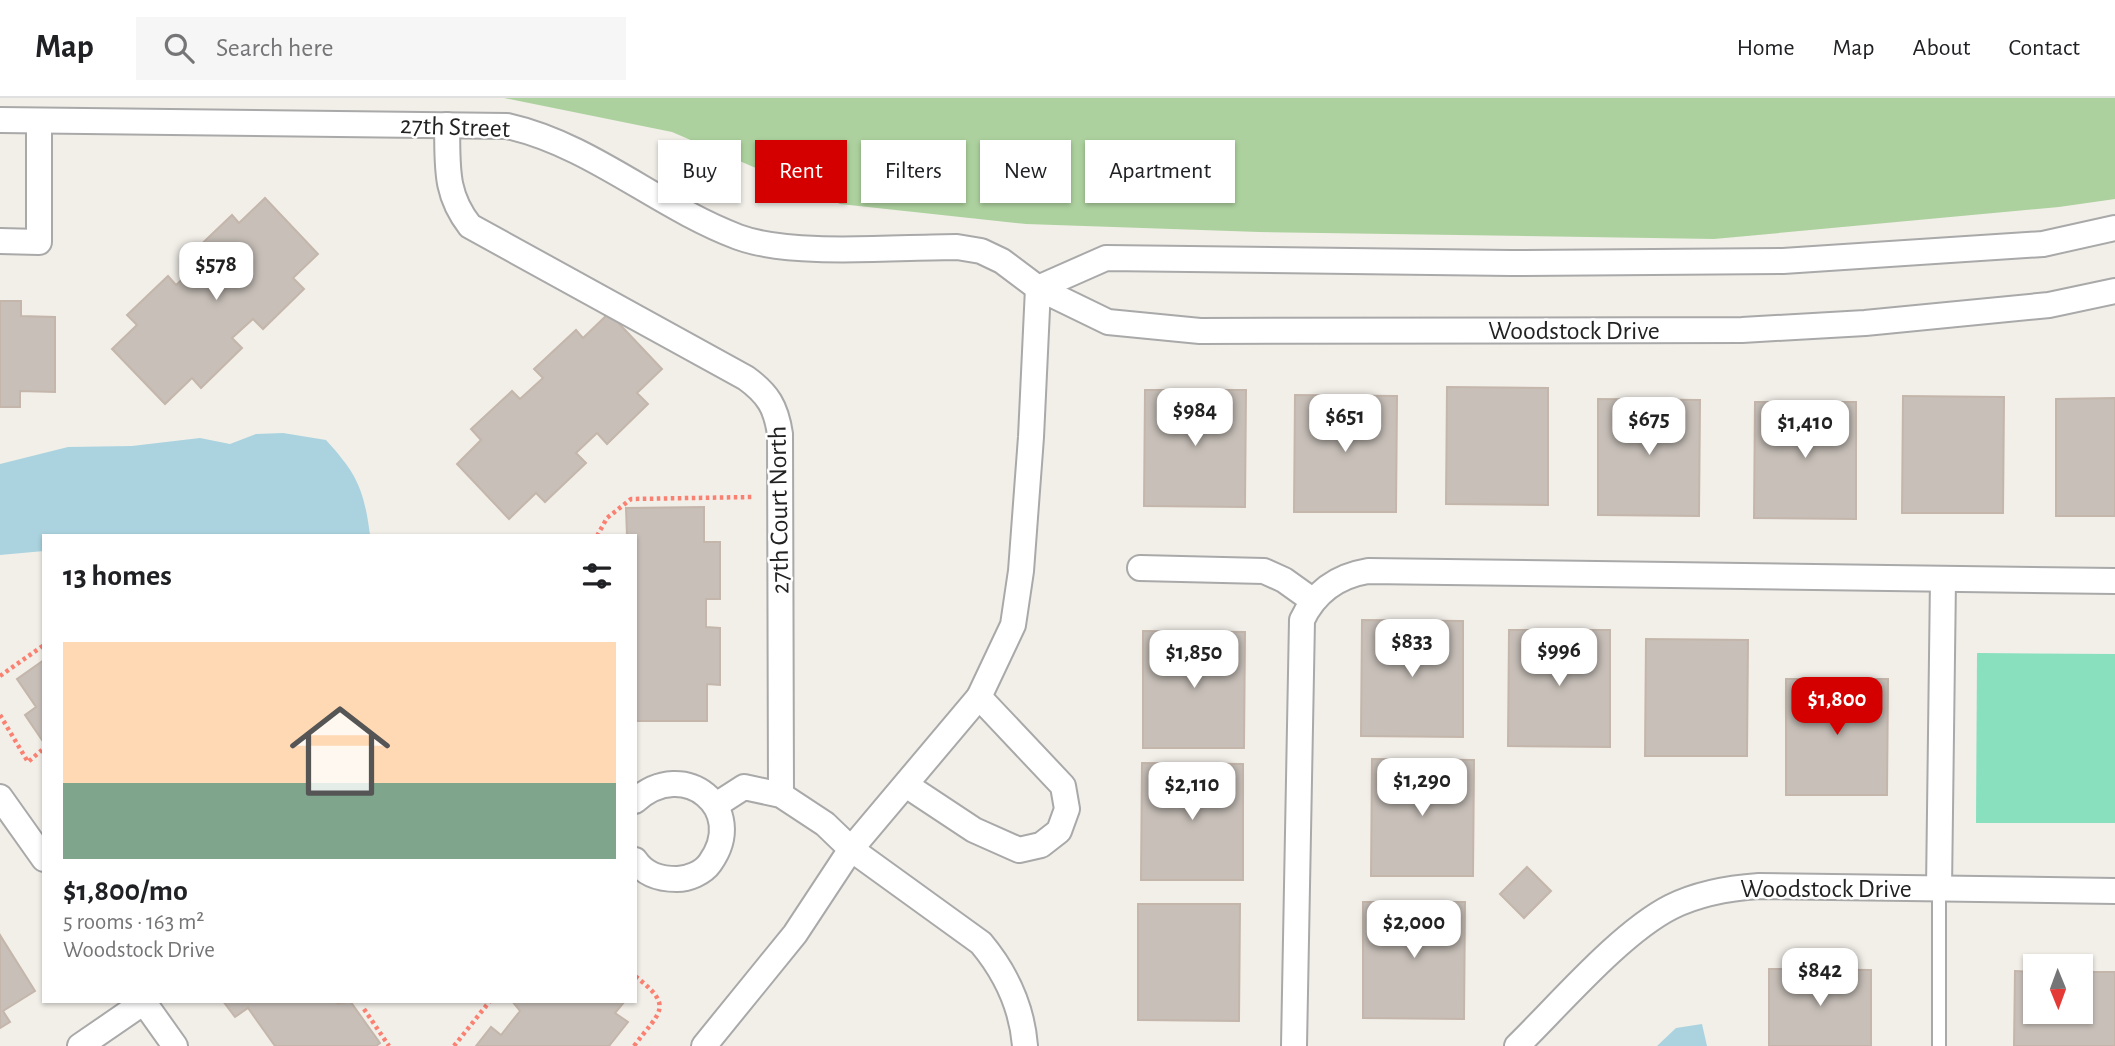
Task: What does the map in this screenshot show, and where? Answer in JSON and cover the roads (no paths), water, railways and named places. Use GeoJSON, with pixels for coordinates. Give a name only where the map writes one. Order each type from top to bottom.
{"type":"FeatureCollection","features":[{"type":"Feature","properties":{"kind":"street","name":"27th Street"},"geometry":{"type":"LineString","coordinates":[[0,120],[507,125],[553,139],[719,228],[763,244],[786,247],[957,247],[981,251],[1002,261],[1038,288]]}},
{"type":"Feature","properties":{"kind":"street"},"geometry":{"type":"LineString","coordinates":[[0,242],[39,242],[39,121]]}},
{"type":"Feature","properties":{"kind":"street","name":"27th Court North"},"geometry":{"type":"LineString","coordinates":[[447,125],[449,189],[457,209],[470,226],[746,378],[764,391],[777,411],[781,496],[781,795]]}},
{"type":"Feature","properties":{"kind":"street"},"geometry":{"type":"LineString","coordinates":[[704,1046],[795,934],[851,849],[979,697],[1013,625],[1024,534],[1038,288],[1106,258],[1511,263],[1783,261],[2043,244],[2115,228]]}},
{"type":"Feature","properties":{"kind":"street","name":"Woodstock Drive"},"geometry":{"type":"LineString","coordinates":[[1038,288],[1108,322],[1200,331],[1742,330],[1866,323],[2049,305],[2115,290]]}},
{"type":"Feature","properties":{"kind":"street"},"geometry":{"type":"LineString","coordinates":[[1140,568],[1264,571],[1284,580],[1311,600]]}},
{"type":"Feature","properties":{"kind":"street"},"geometry":{"type":"LineString","coordinates":[[1294,1046],[1302,620],[1311,600],[1346,575],[1368,571],[2115,581]]}},
{"type":"Feature","properties":{"kind":"street","name":"Woodstock Drive"},"geometry":{"type":"LineString","coordinates":[[1939,889],[1943,579]]}},
{"type":"Feature","properties":{"kind":"street"},"geometry":{"type":"LineString","coordinates":[[906,785],[974,830],[1019,850],[1041,845],[1059,831],[1067,809],[1063,786],[979,697]]}},
{"type":"Feature","properties":{"kind":"street"},"geometry":{"type":"LineString","coordinates":[[637,799],[649,788],[672,782],[695,787],[716,805],[723,826],[719,850],[706,869],[685,879],[661,879],[640,868],[637,863]]}},
{"type":"Feature","properties":{"kind":"street"},"geometry":{"type":"LineString","coordinates":[[716,805],[744,787],[781,795],[825,824],[851,849],[981,943],[998,963],[1016,1000],[1025,1046]]}},
{"type":"Feature","properties":{"kind":"street"},"geometry":{"type":"LineString","coordinates":[[0,797],[42,856]]}},
{"type":"Feature","properties":{"kind":"street","name":"Woodstock Drive"},"geometry":{"type":"LineString","coordinates":[[1517,1046],[1631,934],[1670,908],[1691,898],[1724,890],[1759,886],[2115,891]]}},
{"type":"Feature","properties":{"kind":"street"},"geometry":{"type":"LineString","coordinates":[[80,1046],[143,1003]]}},
{"type":"Feature","properties":{"kind":"street"},"geometry":{"type":"LineString","coordinates":[[145,1003],[175,1046]]}},
{"type":"Feature","properties":{"kind":"lane"},"geometry":{"type":"LineString","coordinates":[[1939,889],[1939,1046]]}},
{"type":"Feature","properties":{"kind":"water"},"geometry":{"type":"Polygon","coordinates":[[[283,433],[326,440],[357,483],[362,494],[370,534],[42,534],[42,551],[0,555],[0,464],[68,447],[132,446],[200,438],[230,444],[256,434],[283,433]]]}},
{"type":"Feature","properties":{"kind":"water"},"geometry":{"type":"Polygon","coordinates":[[[1702,1024],[1707,1046],[1657,1046],[1676,1028],[1702,1024]]]}}]}
